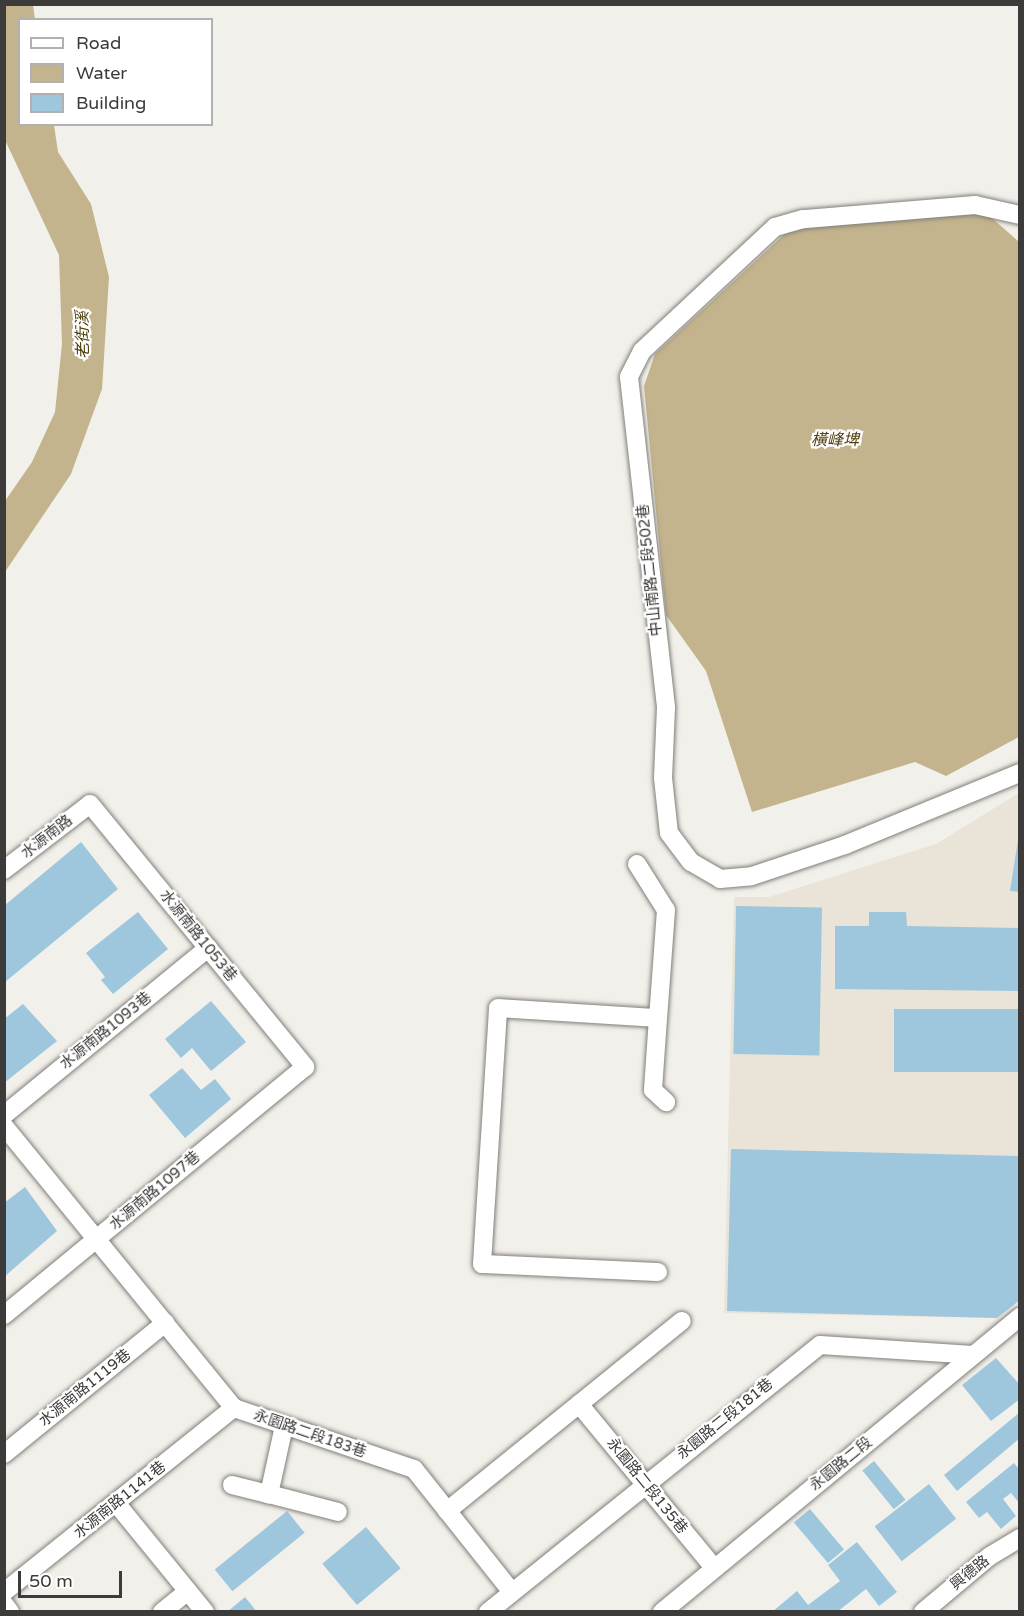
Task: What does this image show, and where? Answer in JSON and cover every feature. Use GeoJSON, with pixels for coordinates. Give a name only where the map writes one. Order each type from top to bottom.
{"type":"FeatureCollection","features":[{"type":"Feature","properties":{"kind":"street","name":"中山南路二段502巷"},"geometry":{"type":"LineString","coordinates":[[1020,215],[975,205],[803,219],[775,227],[642,351],[629,377],[666,707],[663,778],[669,833],[691,862],[720,879],[752,876],[845,845],[1020,773]]}},
{"type":"Feature","properties":{"kind":"street","name":"水源南路"},"geometry":{"type":"LineString","coordinates":[[4,870],[90,804]]}},
{"type":"Feature","properties":{"kind":"street","name":"水源南路1053巷"},"geometry":{"type":"LineString","coordinates":[[90,804],[305,1067]]}},
{"type":"Feature","properties":{"kind":"street"},"geometry":{"type":"LineString","coordinates":[[637,864],[666,909],[653,1090],[666,1102]]}},
{"type":"Feature","properties":{"kind":"street","name":"水源南路1093巷"},"geometry":{"type":"LineString","coordinates":[[4,1114],[208,948]]}},
{"type":"Feature","properties":{"kind":"street"},"geometry":{"type":"LineString","coordinates":[[658,1018],[498,1008],[482,1264],[658,1272]]}},
{"type":"Feature","properties":{"kind":"street","name":"水源南路1097巷"},"geometry":{"type":"LineString","coordinates":[[4,1315],[305,1067]]}},
{"type":"Feature","properties":{"kind":"street","name":"永園路二段183巷"},"geometry":{"type":"LineString","coordinates":[[4,1126],[234,1408],[414,1469],[512,1592]]}},
{"type":"Feature","properties":{"kind":"street","name":"永園路二段"},"geometry":{"type":"LineString","coordinates":[[662,1611],[1020,1317]]}},
{"type":"Feature","properties":{"kind":"street"},"geometry":{"type":"LineString","coordinates":[[447,1510],[682,1321]]}},
{"type":"Feature","properties":{"kind":"street","name":"水源南路1119巷"},"geometry":{"type":"LineString","coordinates":[[4,1454],[165,1323]]}},
{"type":"Feature","properties":{"kind":"street","name":"永園路二段181巷"},"geometry":{"type":"LineString","coordinates":[[512,1592],[820,1345],[973,1355]]}},
{"type":"Feature","properties":{"kind":"street","name":"永園路二段135巷"},"geometry":{"type":"LineString","coordinates":[[579,1404],[714,1568]]}},
{"type":"Feature","properties":{"kind":"street","name":"水源南路1141巷"},"geometry":{"type":"LineString","coordinates":[[4,1592],[234,1408]]}},
{"type":"Feature","properties":{"kind":"street"},"geometry":{"type":"LineString","coordinates":[[270,1494],[285,1426]]}},
{"type":"Feature","properties":{"kind":"street"},"geometry":{"type":"LineString","coordinates":[[232,1485],[338,1512]]}},
{"type":"Feature","properties":{"kind":"street"},"geometry":{"type":"LineString","coordinates":[[116,1503],[205,1611]]}},
{"type":"Feature","properties":{"kind":"street","name":"興德路"},"geometry":{"type":"LineString","coordinates":[[923,1611],[990,1556],[1020,1538]]}},
{"type":"Feature","properties":{"kind":"street"},"geometry":{"type":"LineString","coordinates":[[162,1611],[188,1591]]}},
{"type":"Feature","properties":{"kind":"street"},"geometry":{"type":"LineString","coordinates":[[488,1611],[512,1592]]}},
{"type":"Feature","properties":{"kind":"street"},"geometry":{"type":"LineString","coordinates":[[4,1604],[9,1611]]}},
{"type":"Feature","properties":{"kind":"shaded area"},"geometry":{"type":"Polygon","coordinates":[[[1019,793],[1019,1296],[993,1318],[724,1313],[734,897],[769,897],[936,844],[1019,793]]]}},
{"type":"Feature","properties":{"kind":"water","name":"老街溪"},"geometry":{"type":"Polygon","coordinates":[[[5,5],[33,5],[35,18],[18,18],[18,126],[54,126],[58,152],[91,204],[109,277],[102,389],[71,474],[5,572],[5,501],[32,462],[55,412],[62,344],[59,255],[5,140],[5,5]]]}},
{"type":"Feature","properties":{"kind":"water","name":"橫峰埤"},"geometry":{"type":"Polygon","coordinates":[[[984,211],[1019,242],[1019,737],[946,776],[915,762],[752,812],[706,671],[666,615],[644,386],[655,354],[789,230],[984,211]]]}},
{"type":"Feature","properties":{"kind":"building"},"geometry":{"type":"Polygon","coordinates":[[[1018,840],[1020,840],[1020,892],[1010,891],[1018,840]]]}},
{"type":"Feature","properties":{"kind":"building"},"geometry":{"type":"Polygon","coordinates":[[[81,842],[118,889],[5,982],[5,905],[81,842]]]}},
{"type":"Feature","properties":{"kind":"building"},"geometry":{"type":"Polygon","coordinates":[[[736,906],[822,908],[819,1055],[733,1054],[736,906]]]}},
{"type":"Feature","properties":{"kind":"building"},"geometry":{"type":"Polygon","coordinates":[[[138,912],[168,949],[113,994],[101,980],[105,977],[86,953],[138,912]]]}},
{"type":"Feature","properties":{"kind":"building"},"geometry":{"type":"Polygon","coordinates":[[[869,912],[906,912],[907,926],[1020,928],[1020,991],[835,989],[835,926],[869,926],[869,912]]]}},
{"type":"Feature","properties":{"kind":"building"},"geometry":{"type":"Polygon","coordinates":[[[211,1001],[246,1042],[211,1071],[192,1048],[181,1058],[165,1039],[211,1001]]]}},
{"type":"Feature","properties":{"kind":"building"},"geometry":{"type":"Polygon","coordinates":[[[23,1004],[57,1041],[4,1083],[4,1019],[23,1004]]]}},
{"type":"Feature","properties":{"kind":"building"},"geometry":{"type":"Polygon","coordinates":[[[894,1009],[1020,1009],[1020,1072],[894,1072],[894,1009]]]}},
{"type":"Feature","properties":{"kind":"building"},"geometry":{"type":"Polygon","coordinates":[[[182,1068],[201,1090],[215,1079],[231,1099],[185,1138],[149,1095],[182,1068]]]}},
{"type":"Feature","properties":{"kind":"building"},"geometry":{"type":"Polygon","coordinates":[[[731,1149],[1020,1156],[1020,1300],[997,1318],[727,1311],[731,1149]]]}},
{"type":"Feature","properties":{"kind":"building"},"geometry":{"type":"Polygon","coordinates":[[[25,1187],[57,1231],[4,1277],[4,1203],[25,1187]]]}},
{"type":"Feature","properties":{"kind":"building"},"geometry":{"type":"Polygon","coordinates":[[[996,1358],[1020,1385],[1020,1399],[991,1421],[962,1385],[996,1358]]]}},
{"type":"Feature","properties":{"kind":"building"},"geometry":{"type":"Polygon","coordinates":[[[1020,1412],[1020,1438],[957,1491],[944,1475],[1020,1412]]]}},
{"type":"Feature","properties":{"kind":"building"},"geometry":{"type":"Polygon","coordinates":[[[874,1461],[905,1500],[894,1509],[862,1470],[874,1461]]]}},
{"type":"Feature","properties":{"kind":"building"},"geometry":{"type":"Polygon","coordinates":[[[1014,1463],[1020,1470],[1020,1504],[1011,1493],[1003,1499],[1016,1516],[1001,1529],[987,1512],[979,1518],[966,1502],[1014,1463]]]}},
{"type":"Feature","properties":{"kind":"building"},"geometry":{"type":"Polygon","coordinates":[[[929,1484],[956,1519],[902,1561],[875,1526],[929,1484]]]}},
{"type":"Feature","properties":{"kind":"building"},"geometry":{"type":"Polygon","coordinates":[[[810,1509],[844,1550],[828,1563],[794,1522],[810,1509]]]}},
{"type":"Feature","properties":{"kind":"building"},"geometry":{"type":"Polygon","coordinates":[[[287,1511],[305,1533],[232,1591],[215,1570],[287,1511]]]}},
{"type":"Feature","properties":{"kind":"building"},"geometry":{"type":"Polygon","coordinates":[[[366,1527],[401,1568],[357,1605],[322,1564],[366,1527]]]}},
{"type":"Feature","properties":{"kind":"building"},"geometry":{"type":"Polygon","coordinates":[[[857,1542],[897,1592],[879,1606],[866,1589],[837,1612],[772,1612],[797,1591],[808,1605],[840,1581],[828,1565],[857,1542]]]}},
{"type":"Feature","properties":{"kind":"building"},"geometry":{"type":"Polygon","coordinates":[[[245,1597],[257,1612],[227,1612],[245,1597]]]}}]}
